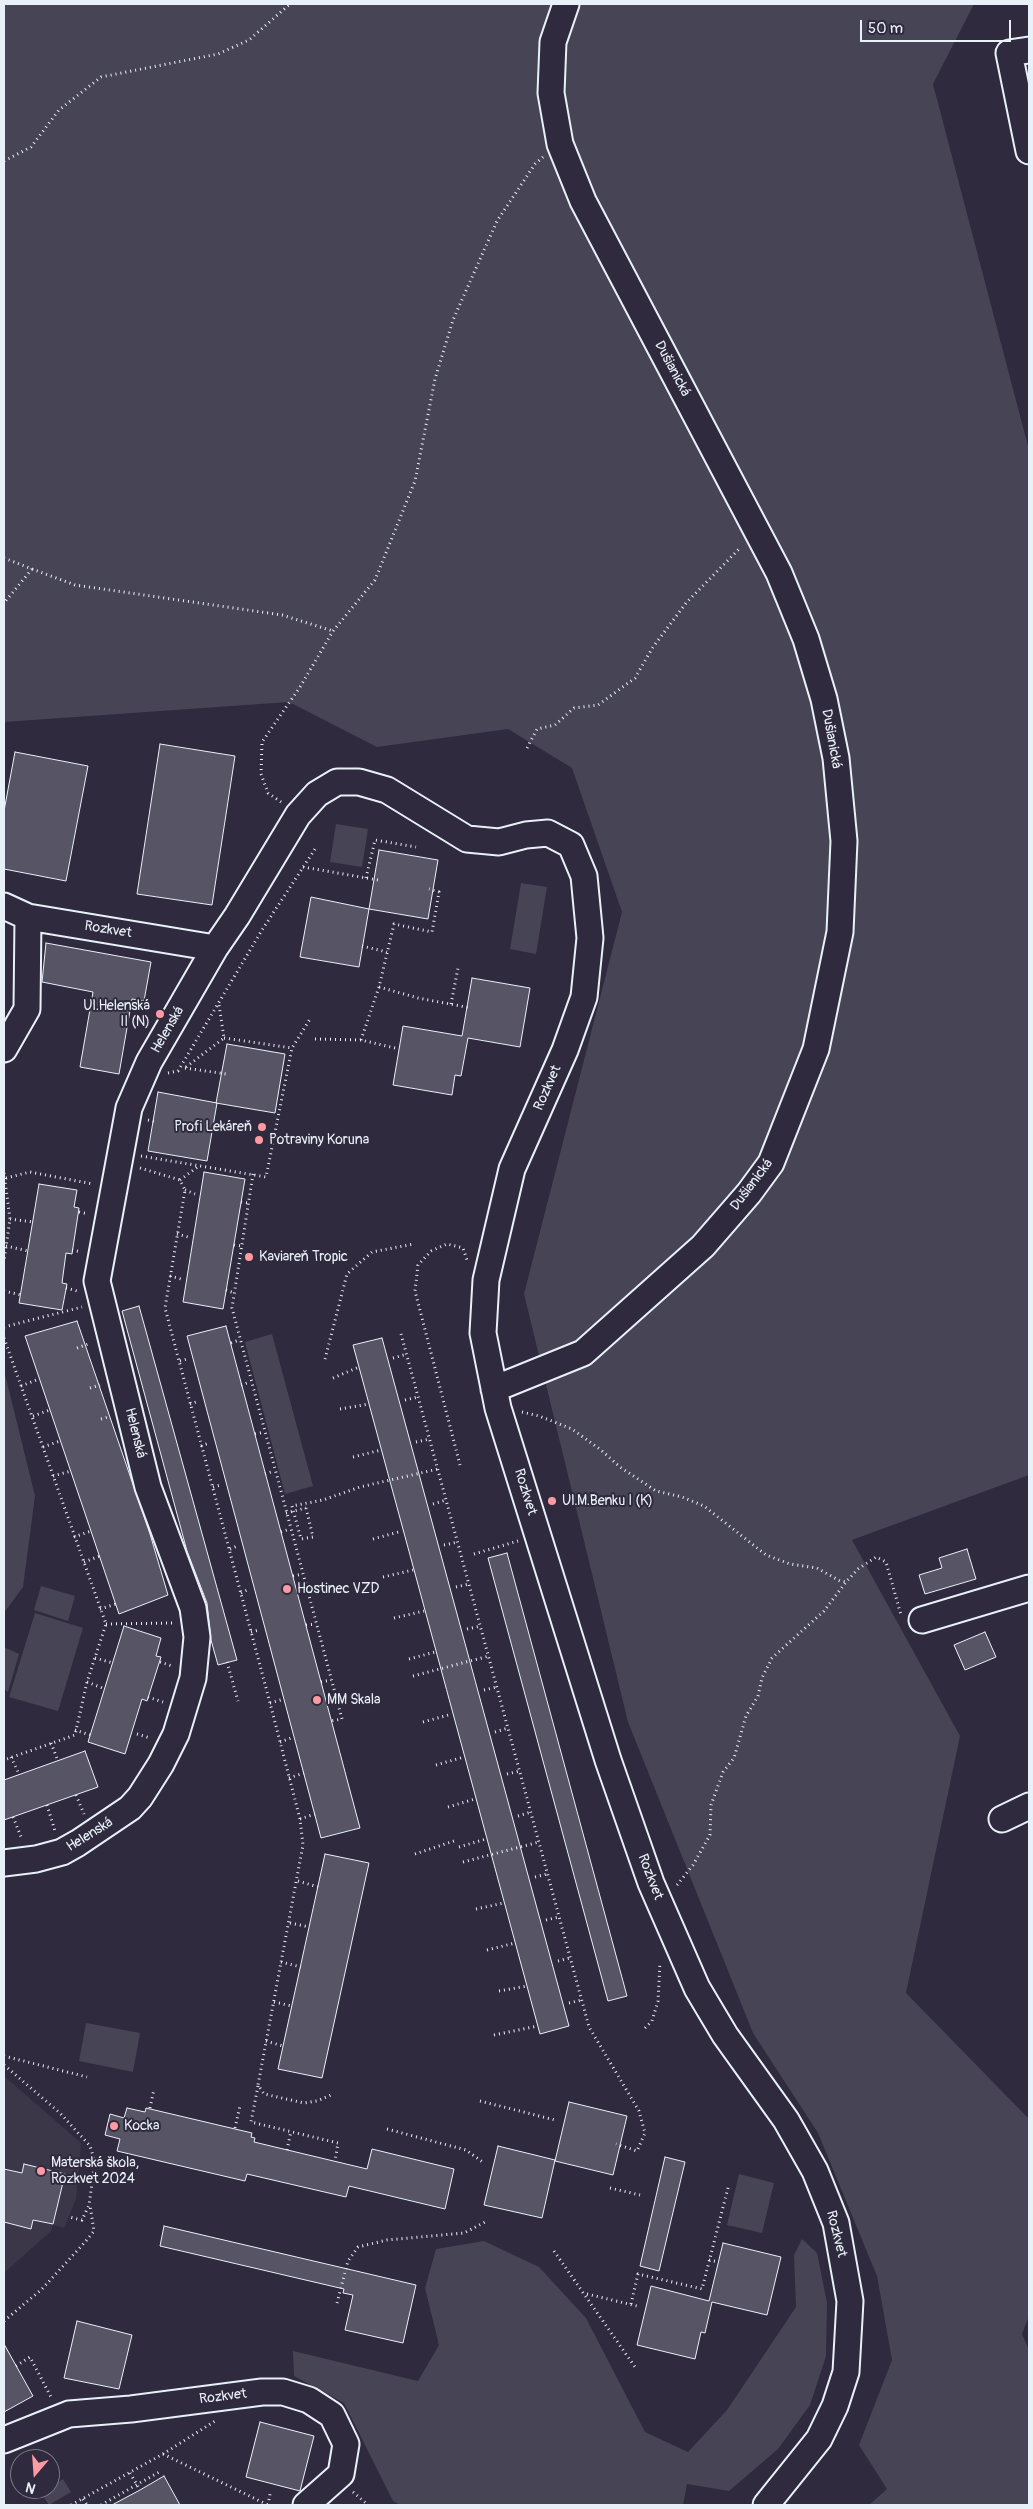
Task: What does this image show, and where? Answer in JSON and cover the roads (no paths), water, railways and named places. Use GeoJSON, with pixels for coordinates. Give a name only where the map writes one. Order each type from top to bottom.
{"type":"FeatureCollection","features":[{"type":"Feature","properties":{"kind":"street","name":"Dušianická"},"geometry":{"type":"LineString","coordinates":[[505,1385],[583,1353],[703,1246],[749,1193],[771,1163],[816,1049],[840,932],[844,841],[836,758],[824,698],[806,639],[761,535],[583,201],[560,144],[552,93],[553,42],[566,4]]}},
{"type":"Feature","properties":{"kind":"street"},"geometry":{"type":"LineString","coordinates":[[1029,50],[1009,53],[1029,151]]}},
{"type":"Feature","properties":{"kind":"street","name":"Rozkvet"},"geometry":{"type":"LineString","coordinates":[[231,926],[298,815],[317,794],[337,782],[359,782],[386,790],[467,839],[499,842],[526,835],[548,833],[571,845],[584,876],[590,938],[584,997],[565,1050],[512,1169],[486,1280],[484,1333],[505,1385],[608,1760],[651,1883],[697,1988],[725,2035],[786,2120],[815,2171],[838,2233],[850,2301],[846,2372],[835,2406],[819,2439],[766,2505]]}},
{"type":"Feature","properties":{"kind":"street","name":"Rozkvet"},"geometry":{"type":"LineString","coordinates":[[4,906],[28,917],[215,948]]}},
{"type":"Feature","properties":{"kind":"street"},"geometry":{"type":"LineString","coordinates":[[4,1049],[27,1009],[28,917]]}},
{"type":"Feature","properties":{"kind":"street","name":"Helenská"},"geometry":{"type":"LineString","coordinates":[[4,1863],[36,1859],[62,1852],[130,1808],[140,1797],[162,1764],[176,1734],[193,1678],[196,1637],[193,1608],[148,1487],[97,1281],[129,1108],[139,1082],[215,948],[231,926]]}},
{"type":"Feature","properties":{"kind":"street"},"geometry":{"type":"LineString","coordinates":[[922,1620],[1029,1588]]}},
{"type":"Feature","properties":{"kind":"street"},"geometry":{"type":"LineString","coordinates":[[1002,1819],[1029,1806]]}},
{"type":"Feature","properties":{"kind":"street","name":"Rozkvet"},"geometry":{"type":"LineString","coordinates":[[4,2440],[68,2414],[131,2409],[262,2392],[283,2392],[309,2400],[332,2415],[346,2444],[341,2474],[306,2505]]}},
{"type":"Feature","properties":{"kind":"place","name":"Ul.Helenská II (N)"},"geometry":{"type":"Point","coordinates":[160,1014]}},
{"type":"Feature","properties":{"kind":"place","name":"Profi Lekáreň"},"geometry":{"type":"Point","coordinates":[262,1127]}},
{"type":"Feature","properties":{"kind":"place","name":"Potraviny Koruna"},"geometry":{"type":"Point","coordinates":[259,1140]}},
{"type":"Feature","properties":{"kind":"place","name":"Kaviareň Tropic"},"geometry":{"type":"Point","coordinates":[249,1257]}},
{"type":"Feature","properties":{"kind":"place","name":"Ul.M.Benku I (K)"},"geometry":{"type":"Point","coordinates":[552,1501]}},
{"type":"Feature","properties":{"kind":"place","name":"Hostinec VZD"},"geometry":{"type":"Point","coordinates":[287,1589]}},
{"type":"Feature","properties":{"kind":"place","name":"MM Skala"},"geometry":{"type":"Point","coordinates":[317,1700]}},
{"type":"Feature","properties":{"kind":"place","name":"Kocka"},"geometry":{"type":"Point","coordinates":[114,2126]}},
{"type":"Feature","properties":{"kind":"place","name":"Materská škola, Rozkvet 2024"},"geometry":{"type":"Point","coordinates":[41,2171]}}]}
